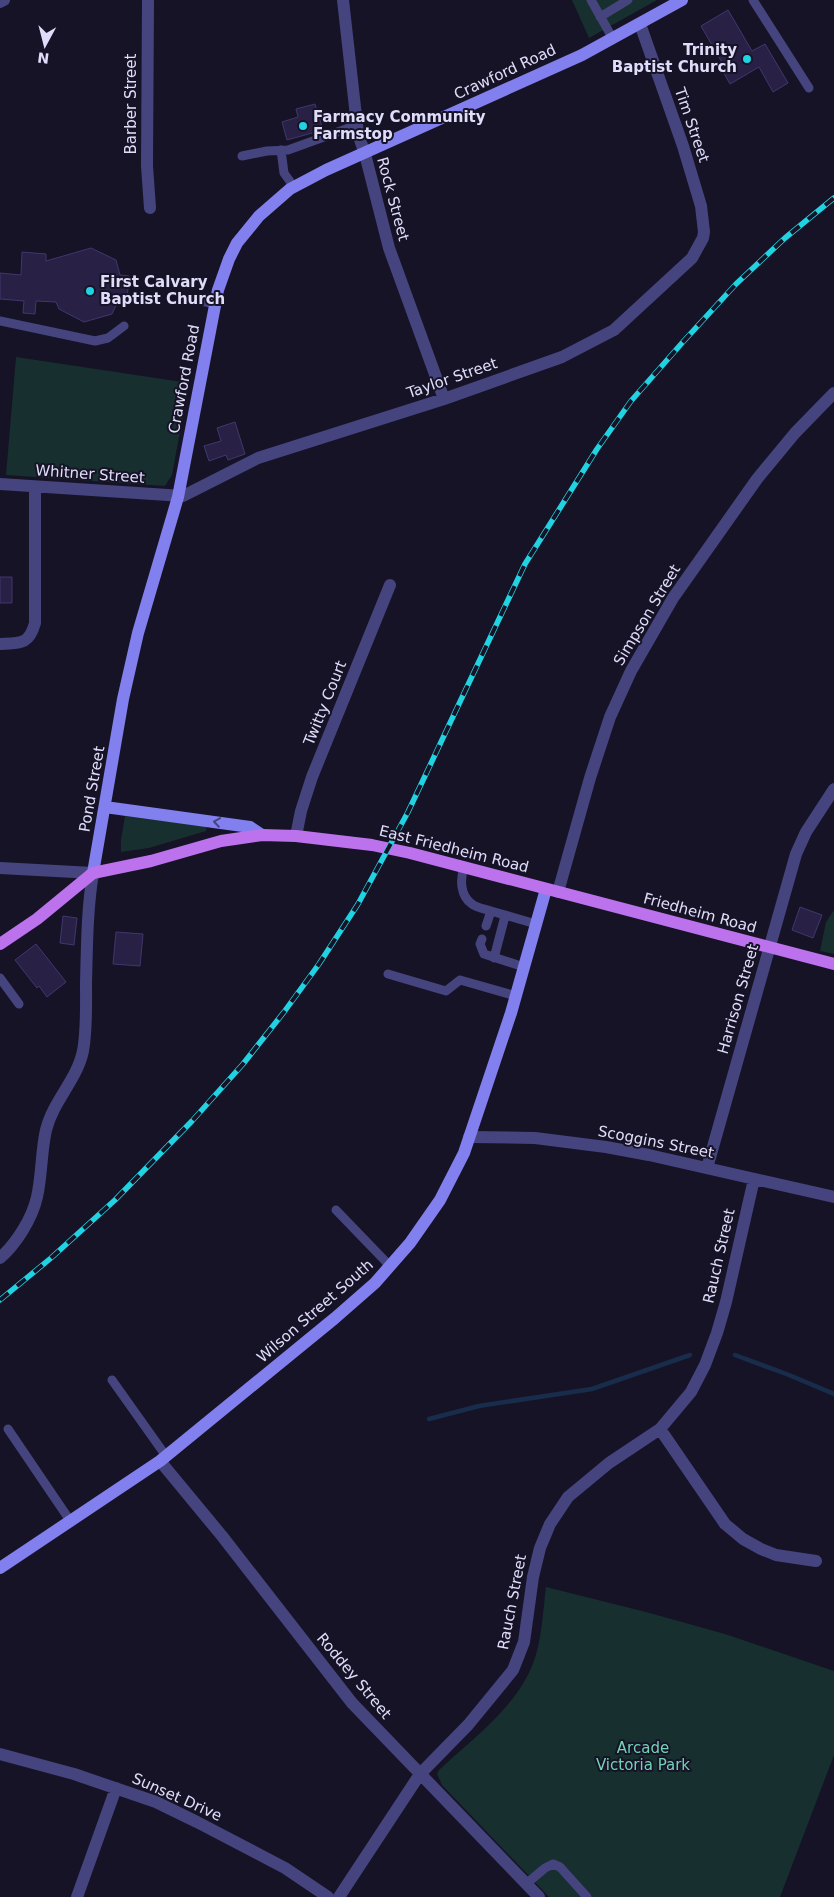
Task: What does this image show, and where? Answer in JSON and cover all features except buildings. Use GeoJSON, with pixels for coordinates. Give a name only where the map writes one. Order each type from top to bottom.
{"type":"FeatureCollection","features":[{"type":"Feature","properties":{"kind":"main road","name":"East Friedheim Road"},"geometry":{"type":"LineString","coordinates":[[262,836],[296,836],[372,845],[410,853],[552,891]]}},
{"type":"Feature","properties":{"kind":"main road"},"geometry":{"type":"LineString","coordinates":[[0,944],[93,873],[151,861],[221,841],[262,836]]}},
{"type":"Feature","properties":{"kind":"main road","name":"Friedheim Road"},"geometry":{"type":"LineString","coordinates":[[552,891],[834,964]]}},
{"type":"Feature","properties":{"kind":"street"},"geometry":{"type":"LineString","coordinates":[[0,2],[4,0]]}},
{"type":"Feature","properties":{"kind":"street","name":"Barber Street"},"geometry":{"type":"LineString","coordinates":[[148,0],[147,166],[150,208]]}},
{"type":"Feature","properties":{"kind":"street","name":"Rock Street"},"geometry":{"type":"LineString","coordinates":[[343,0],[356,125],[389,248],[444,399]]}},
{"type":"Feature","properties":{"kind":"street","name":"Crawford Road"},"geometry":{"type":"LineString","coordinates":[[178,497],[215,304],[229,259],[237,243],[269,206],[294,187],[582,55],[682,0]]}},
{"type":"Feature","properties":{"kind":"street","name":"Tim Street"},"geometry":{"type":"LineString","coordinates":[[640,24],[683,146],[701,206],[703,238]]}},
{"type":"Feature","properties":{"kind":"street","name":"Taylor Street"},"geometry":{"type":"LineString","coordinates":[[178,497],[194,491],[258,458],[444,399],[562,357],[614,330],[692,258],[703,238]]}},
{"type":"Feature","properties":{"kind":"street","name":"Simpson Street"},"geometry":{"type":"LineString","coordinates":[[552,891],[607,725],[632,671],[673,598],[757,479],[795,432],[834,393]]}},
{"type":"Feature","properties":{"kind":"street","name":"Whitner Street"},"geometry":{"type":"LineString","coordinates":[[0,484],[178,497]]}},
{"type":"Feature","properties":{"kind":"street"},"geometry":{"type":"LineString","coordinates":[[0,644],[19,644],[26,640],[35,623],[35,487]]}},
{"type":"Feature","properties":{"kind":"street","name":"Pond Street"},"geometry":{"type":"LineString","coordinates":[[0,1258],[17,1238],[31,1214],[37,1198],[46,1131],[50,1118],[74,1075],[83,1052],[88,914],[93,873],[124,699],[138,633],[178,497]]}},
{"type":"Feature","properties":{"kind":"street","name":"Twitty Court"},"geometry":{"type":"LineString","coordinates":[[296,836],[301,811],[310,785],[390,585]]}},
{"type":"Feature","properties":{"kind":"street","name":"Harrison Street"},"geometry":{"type":"LineString","coordinates":[[707,1168],[800,843],[834,789]]}},
{"type":"Feature","properties":{"kind":"street","name":"East Friedheim Road"},"geometry":{"type":"LineString","coordinates":[[106,807],[250,827],[262,836]]}},
{"type":"Feature","properties":{"kind":"street"},"geometry":{"type":"LineString","coordinates":[[0,868],[93,873]]}},
{"type":"Feature","properties":{"kind":"street","name":"Wilson Street South"},"geometry":{"type":"LineString","coordinates":[[0,1568],[163,1459],[335,1318],[375,1283],[410,1243],[440,1200],[464,1153],[516,996],[536,924],[552,891]]}},
{"type":"Feature","properties":{"kind":"street","name":"Scoggins Street"},"geometry":{"type":"LineString","coordinates":[[470,1137],[544,1139],[606,1147],[834,1197]]}},
{"type":"Feature","properties":{"kind":"street","name":"Rauch Street"},"geometry":{"type":"LineString","coordinates":[[340,1897],[420,1774],[468,1725],[513,1670],[524,1642],[533,1577],[540,1548],[550,1524],[568,1497],[609,1463],[660,1429],[691,1392],[705,1365],[726,1302],[754,1178]]}},
{"type":"Feature","properties":{"kind":"street"},"geometry":{"type":"LineString","coordinates":[[660,1429],[725,1524],[743,1539],[760,1549],[776,1555],[816,1561]]}},
{"type":"Feature","properties":{"kind":"street","name":"Roddey Street"},"geometry":{"type":"LineString","coordinates":[[163,1459],[208,1520],[352,1703],[539,1897]]}},
{"type":"Feature","properties":{"kind":"street","name":"Sunset Drive"},"geometry":{"type":"LineString","coordinates":[[0,1754],[116,1788],[156,1802],[285,1868],[328,1897]]}},
{"type":"Feature","properties":{"kind":"street"},"geometry":{"type":"LineString","coordinates":[[77,1897],[116,1788]]}},
{"type":"Feature","properties":{"kind":"lane"},"geometry":{"type":"LineString","coordinates":[[591,0],[612,39]]}},
{"type":"Feature","properties":{"kind":"lane"},"geometry":{"type":"LineString","coordinates":[[600,17],[628,0]]}},
{"type":"Feature","properties":{"kind":"lane"},"geometry":{"type":"LineString","coordinates":[[753,0],[809,88]]}},
{"type":"Feature","properties":{"kind":"lane"},"geometry":{"type":"LineString","coordinates":[[242,156],[267,151],[288,150],[356,125]]}},
{"type":"Feature","properties":{"kind":"lane"},"geometry":{"type":"LineString","coordinates":[[280,150],[284,173],[294,187]]}},
{"type":"Feature","properties":{"kind":"lane"},"geometry":{"type":"LineString","coordinates":[[197,300],[215,304]]}},
{"type":"Feature","properties":{"kind":"lane"},"geometry":{"type":"LineString","coordinates":[[0,321],[95,341],[108,338],[124,326]]}},
{"type":"Feature","properties":{"kind":"lane"},"geometry":{"type":"LineString","coordinates":[[464,867],[461,876],[462,887],[471,904],[536,924]]}},
{"type":"Feature","properties":{"kind":"lane"},"geometry":{"type":"LineString","coordinates":[[486,926],[491,911]]}},
{"type":"Feature","properties":{"kind":"lane"},"geometry":{"type":"LineString","coordinates":[[494,958],[505,916]]}},
{"type":"Feature","properties":{"kind":"lane"},"geometry":{"type":"LineString","coordinates":[[482,939],[480,944],[484,954],[524,967]]}},
{"type":"Feature","properties":{"kind":"lane"},"geometry":{"type":"LineString","coordinates":[[388,974],[446,991],[460,980],[516,996]]}},
{"type":"Feature","properties":{"kind":"lane"},"geometry":{"type":"LineString","coordinates":[[0,978],[19,1004]]}},
{"type":"Feature","properties":{"kind":"lane"},"geometry":{"type":"LineString","coordinates":[[336,1210],[390,1266]]}},
{"type":"Feature","properties":{"kind":"lane"},"geometry":{"type":"LineString","coordinates":[[112,1380],[163,1459]]}},
{"type":"Feature","properties":{"kind":"lane"},"geometry":{"type":"LineString","coordinates":[[8,1429],[71,1522]]}},
{"type":"Feature","properties":{"kind":"lane"},"geometry":{"type":"LineString","coordinates":[[526,1884],[545,1868],[553,1864],[560,1867],[587,1897]]}},
{"type":"Feature","properties":{"kind":"green space"},"geometry":{"type":"Polygon","coordinates":[[[572,0],[657,0],[589,38],[572,0]]]}},
{"type":"Feature","properties":{"kind":"green space"},"geometry":{"type":"Polygon","coordinates":[[[16,357],[189,383],[172,475],[165,486],[6,475],[16,357]]]}},
{"type":"Feature","properties":{"kind":"green space"},"geometry":{"type":"Polygon","coordinates":[[[125,816],[207,826],[206,831],[149,848],[121,852],[125,816]]]}},
{"type":"Feature","properties":{"kind":"green space"},"geometry":{"type":"Polygon","coordinates":[[[834,910],[834,954],[820,951],[826,922],[834,910]]]}},
{"type":"Feature","properties":{"kind":"green space","name":"Arcade Victoria Park"},"geometry":{"type":"Polygon","coordinates":[[[546,1587],[725,1634],[834,1671],[834,1755],[780,1897],[549,1897],[442,1785],[437,1774],[439,1770],[494,1720],[507,1706],[528,1675],[539,1641],[546,1587]]]}},
{"type":"Feature","properties":{"kind":"waterway"},"geometry":{"type":"LineString","coordinates":[[429,1419],[479,1406],[592,1389],[690,1355]]}},
{"type":"Feature","properties":{"kind":"waterway"},"geometry":{"type":"LineString","coordinates":[[735,1355],[834,1394]]}},
{"type":"Feature","properties":{"kind":"railway"},"geometry":{"type":"LineString","coordinates":[[0,1300],[51,1258],[115,1200],[192,1121],[243,1064],[284,1012],[319,964],[358,904],[408,812],[525,564],[597,449],[631,401],[736,284],[785,238],[834,198]]}},
{"type":"Feature","properties":{"kind":"place","name":"Trinity Baptist Church"},"geometry":{"type":"Point","coordinates":[747,59]}},
{"type":"Feature","properties":{"kind":"place","name":"Farmacy Community Farmstop"},"geometry":{"type":"Point","coordinates":[303,126]}},
{"type":"Feature","properties":{"kind":"place","name":"First Calvary Baptist Church"},"geometry":{"type":"Point","coordinates":[90,291]}}]}
